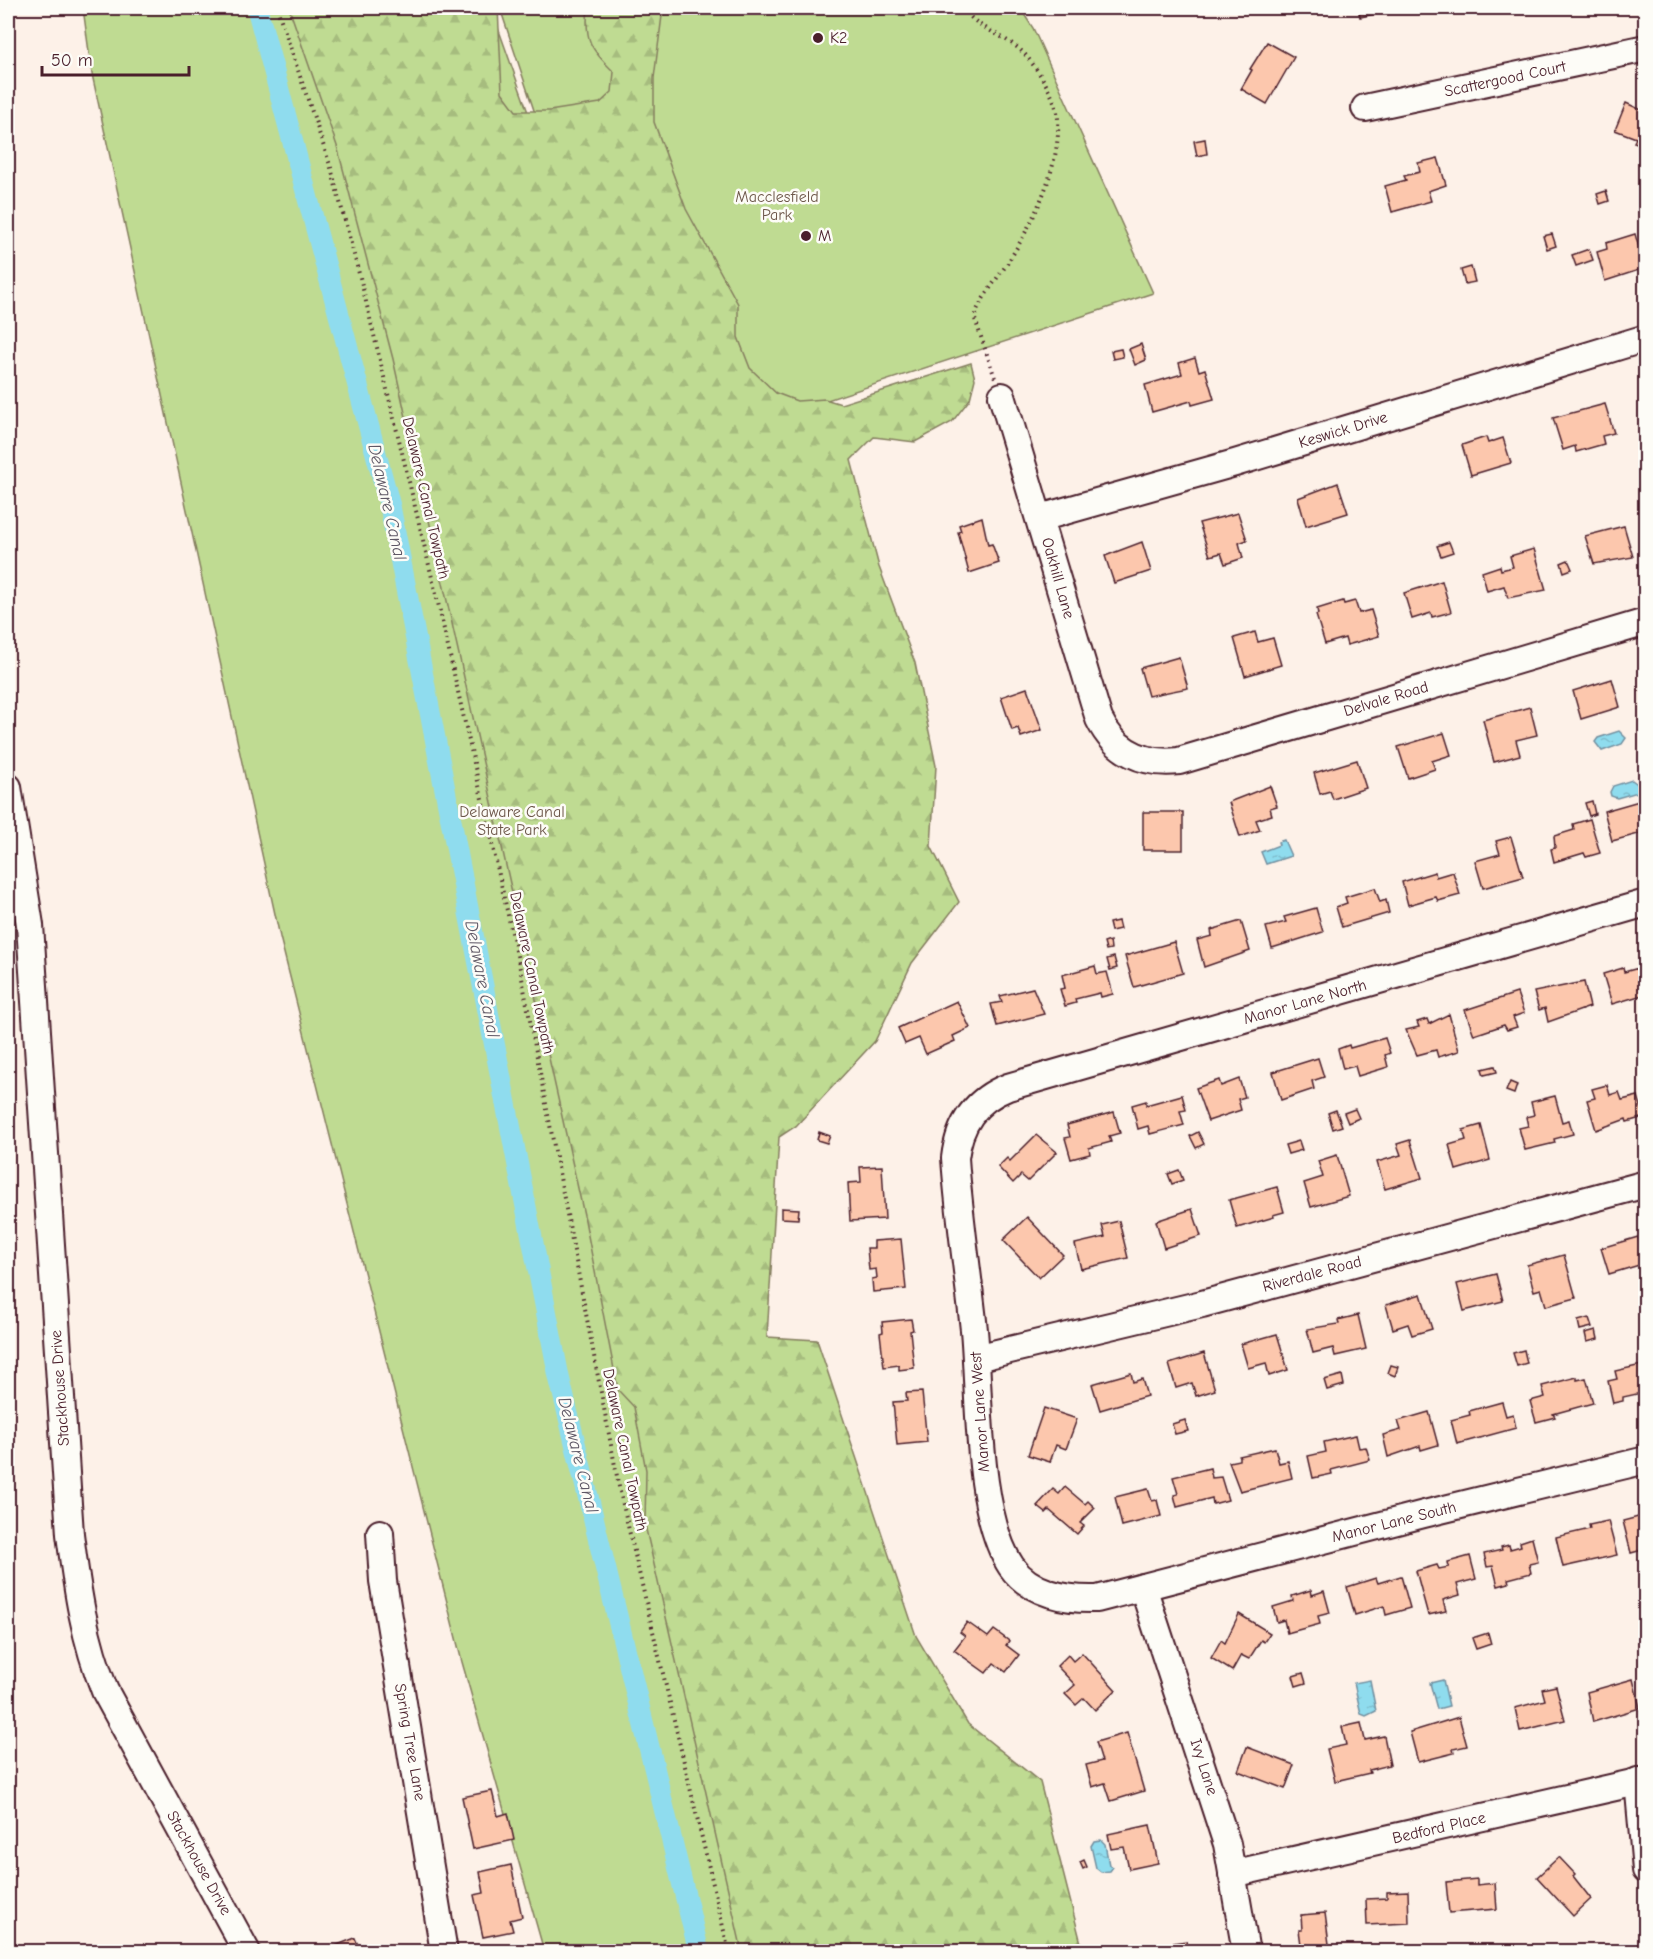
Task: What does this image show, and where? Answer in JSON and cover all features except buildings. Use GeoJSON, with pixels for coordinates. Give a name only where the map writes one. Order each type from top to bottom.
{"type":"FeatureCollection","features":[{"type":"Feature","properties":{"kind":"street","name":"Scattergood Court"},"geometry":{"type":"LineString","coordinates":[[1365,108],[1646,48]]}},
{"type":"Feature","properties":{"kind":"street","name":"Keswick Drive"},"geometry":{"type":"LineString","coordinates":[[1040,518],[1235,463],[1646,338]]}},
{"type":"Feature","properties":{"kind":"street","name":"Oakhill Lane"},"geometry":{"type":"LineString","coordinates":[[1002,396],[1100,718],[1112,739],[1127,752]]}},
{"type":"Feature","properties":{"kind":"street","name":"Delvale Road"},"geometry":{"type":"LineString","coordinates":[[1127,752],[1147,761],[1179,761],[1646,622]]}},
{"type":"Feature","properties":{"kind":"street","name":"Stackhouse Drive"},"geometry":{"type":"LineString","coordinates":[[8,787],[70,1534],[81,1617],[91,1655],[105,1691],[247,1952]]}},
{"type":"Feature","properties":{"kind":"street","name":"Manor Lane North"},"geometry":{"type":"LineString","coordinates":[[971,1113],[988,1097],[1008,1088],[1646,903]]}},
{"type":"Feature","properties":{"kind":"street","name":"Manor Lane West"},"geometry":{"type":"LineString","coordinates":[[971,1113],[961,1131],[955,1158],[976,1358],[986,1497],[1000,1545],[1012,1567],[1042,1590],[1078,1600],[1097,1599],[1143,1587]]}},
{"type":"Feature","properties":{"kind":"street","name":"Riverdale Road"},"geometry":{"type":"LineString","coordinates":[[976,1358],[1202,1304],[1646,1184]]}},
{"type":"Feature","properties":{"kind":"street","name":"Manor Lane South"},"geometry":{"type":"LineString","coordinates":[[1143,1587],[1424,1514],[1646,1460]]}},
{"type":"Feature","properties":{"kind":"street","name":"Spring Tree Lane"},"geometry":{"type":"LineString","coordinates":[[380,1533],[383,1581],[444,1952]]}},
{"type":"Feature","properties":{"kind":"street","name":"Ivy Lane"},"geometry":{"type":"LineString","coordinates":[[1143,1587],[1215,1803],[1232,1874],[1246,1952]]}},
{"type":"Feature","properties":{"kind":"street","name":"Bedford Place"},"geometry":{"type":"LineString","coordinates":[[1232,1874],[1642,1781]]}},
{"type":"Feature","properties":{"kind":"street"},"geometry":{"type":"LineString","coordinates":[[1642,1781],[1646,1870]]}},
{"type":"Feature","properties":{"kind":"path","name":"Delaware Canal Towpath"},"geometry":{"type":"LineString","coordinates":[[277,8],[331,168],[365,297],[442,618],[521,973],[620,1492],[729,1952]]}},
{"type":"Feature","properties":{"kind":"path"},"geometry":{"type":"LineString","coordinates":[[963,8],[977,22],[1027,56],[1051,97],[1058,117],[1055,157],[1042,195],[1007,264],[986,292],[975,319],[1002,396]]}},
{"type":"Feature","properties":{"kind":"green space","name":"Delaware Canal State Park"},"geometry":{"type":"Polygon","coordinates":[[[83,8],[491,8],[635,414],[500,8],[1020,8],[1033,28],[1153,293],[651,458],[745,1498],[895,1951],[544,1951],[462,1662],[280,937],[92,74],[83,8]]]}},
{"type":"Feature","properties":{"kind":"green space"},"geometry":{"type":"Polygon","coordinates":[[[289,8],[498,8],[502,92],[516,111],[549,111],[600,103],[612,92],[614,72],[595,51],[588,37],[588,8],[663,8],[654,78],[654,122],[686,209],[738,304],[738,337],[750,368],[776,393],[797,401],[825,399],[841,404],[971,363],[975,379],[970,399],[952,422],[915,442],[874,437],[851,460],[879,567],[915,663],[936,766],[931,846],[959,902],[912,963],[875,1041],[796,1126],[779,1137],[767,1337],[817,1340],[916,1636],[968,1724],[1040,1782],[1083,1951],[742,1951],[645,1525],[646,1470],[634,1407],[618,1390],[584,1215],[393,359],[337,146],[289,8]]]}},
{"type":"Feature","properties":{"kind":"water"},"geometry":{"type":"Polygon","coordinates":[[[1619,731],[1626,738],[1622,744],[1602,751],[1595,742],[1598,738],[1619,731]]]}},
{"type":"Feature","properties":{"kind":"water"},"geometry":{"type":"Polygon","coordinates":[[[1632,780],[1640,786],[1638,792],[1617,798],[1611,796],[1613,786],[1632,780]]]}},
{"type":"Feature","properties":{"kind":"water"},"geometry":{"type":"Polygon","coordinates":[[[1284,840],[1291,856],[1266,864],[1261,852],[1279,845],[1278,842],[1284,840]]]}},
{"type":"Feature","properties":{"kind":"water"},"geometry":{"type":"Polygon","coordinates":[[[1370,1680],[1376,1711],[1366,1716],[1361,1714],[1354,1683],[1370,1680]]]}},
{"type":"Feature","properties":{"kind":"water"},"geometry":{"type":"Polygon","coordinates":[[[1443,1680],[1449,1706],[1437,1709],[1430,1683],[1443,1680]]]}},
{"type":"Feature","properties":{"kind":"water"},"geometry":{"type":"Polygon","coordinates":[[[1101,1840],[1105,1844],[1109,1865],[1113,1867],[1110,1871],[1101,1872],[1096,1868],[1091,1846],[1094,1841],[1101,1840]]]}},
{"type":"Feature","properties":{"kind":"waterway","name":"Delaware Canal"},"geometry":{"type":"LineString","coordinates":[[257,8],[390,506],[559,1377],[699,1952]]}},
{"type":"Feature","properties":{"kind":"place","name":"K2"},"geometry":{"type":"Point","coordinates":[818,38]}},
{"type":"Feature","properties":{"kind":"place","name":"M"},"geometry":{"type":"Point","coordinates":[806,236]}},
{"type":"Feature","properties":{"kind":"park label","name":"Macclesfield Park"},"geometry":{"type":"Point","coordinates":[777,206]}}]}
